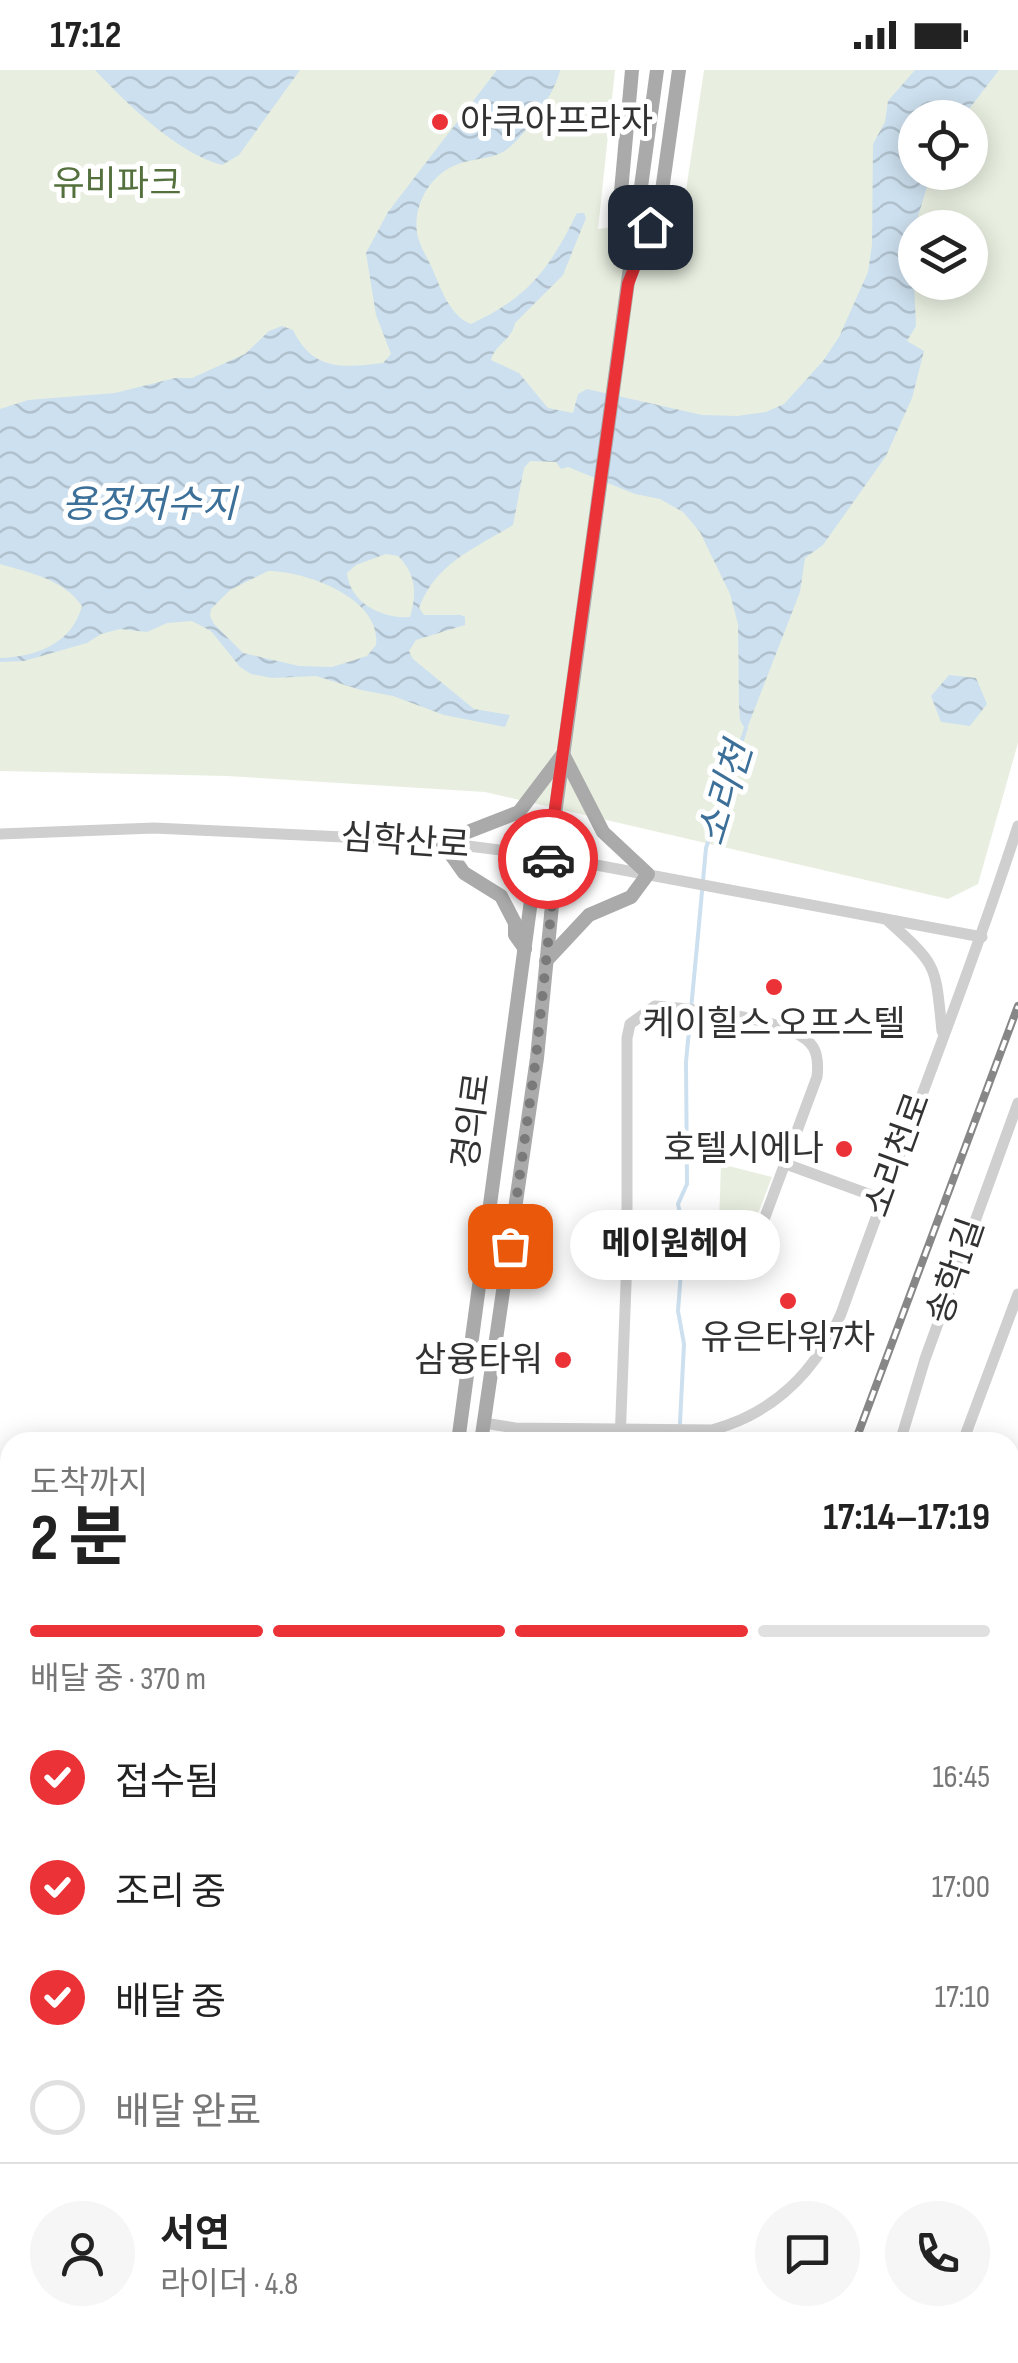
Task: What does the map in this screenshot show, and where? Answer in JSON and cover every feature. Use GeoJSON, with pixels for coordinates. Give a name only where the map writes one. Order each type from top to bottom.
{"type":"FeatureCollection","features":[{"type":"Feature","properties":{"kind":"main road"},"geometry":{"type":"LineString","coordinates":[[628,284],[621,192],[632,70]]}},
{"type":"Feature","properties":{"kind":"main road","name":"경의로"},"geometry":{"type":"LineString","coordinates":[[483,1432],[521,1176],[546,961],[554,885],[546,873],[548,856],[657,70]]}},
{"type":"Feature","properties":{"kind":"main road"},"geometry":{"type":"LineString","coordinates":[[628,284],[661,198],[679,70]]}},
{"type":"Feature","properties":{"kind":"main road"},"geometry":{"type":"LineString","coordinates":[[525,949],[515,935],[515,922],[501,896],[464,873],[442,842],[519,812],[563,754],[602,832],[648,874],[631,897],[589,915],[546,961]]}},
{"type":"Feature","properties":{"kind":"main road","name":"경의로"},"geometry":{"type":"LineString","coordinates":[[459,1432],[534,884],[546,873]]}},
{"type":"Feature","properties":{"kind":"street","name":"소리천로"},"geometry":{"type":"LineString","coordinates":[[645,1432],[712,1430],[736,1424],[787,1392],[818,1358],[841,1314],[982,937],[1018,826]]}},
{"type":"Feature","properties":{"kind":"street","name":"심학산로"},"geometry":{"type":"LineString","coordinates":[[0,834],[178,829],[442,842],[548,856],[982,937]]}},
{"type":"Feature","properties":{"kind":"street"},"geometry":{"type":"LineString","coordinates":[[887,920],[927,956],[935,971],[942,1036]]}},
{"type":"Feature","properties":{"kind":"street"},"geometry":{"type":"LineString","coordinates":[[620,1432],[630,1024],[656,1006],[730,1014],[800,1034],[815,1049],[817,1078],[750,1260],[734,1266],[626,1258]]}},
{"type":"Feature","properties":{"kind":"street","name":"송학1길"},"geometry":{"type":"LineString","coordinates":[[902,1432],[1018,1102]]}},
{"type":"Feature","properties":{"kind":"street"},"geometry":{"type":"LineString","coordinates":[[786,1164],[882,1199]]}},
{"type":"Feature","properties":{"kind":"street"},"geometry":{"type":"LineString","coordinates":[[965,1432],[1018,1294]]}},
{"type":"Feature","properties":{"kind":"street","name":"송학1길"},"geometry":{"type":"LineString","coordinates":[[1005,1330],[1018,1334]]}},
{"type":"Feature","properties":{"kind":"street"},"geometry":{"type":"LineString","coordinates":[[484,1423],[568,1432]]}},
{"type":"Feature","properties":{"kind":"green space","name":"유비파크"},"geometry":{"type":"Polygon","coordinates":[[[0,70],[615,70],[598,229],[682,217],[704,70],[1018,70],[1018,743],[978,884],[948,899],[485,792],[227,776],[0,771],[0,70]]]}},
{"type":"Feature","properties":{"kind":"green space"},"geometry":{"type":"Polygon","coordinates":[[[721,1164],[772,1177],[743,1253],[732,1257],[718,1254],[721,1164]]]}},
{"type":"Feature","properties":{"kind":"water"},"geometry":{"type":"Polygon","coordinates":[[[95,70],[300,70],[239,155],[222,165],[171,139],[95,70]]]}},
{"type":"Feature","properties":{"kind":"water","name":"용정저수지"},"geometry":{"type":"Polygon","coordinates":[[[497,70],[560,70],[529,127],[511,146],[498,154],[448,169],[432,183],[421,202],[417,233],[447,301],[457,315],[471,324],[491,314],[535,279],[577,213],[584,213],[586,218],[563,275],[515,323],[491,360],[519,373],[548,408],[573,413],[578,394],[587,389],[702,415],[766,412],[784,404],[823,361],[839,337],[868,272],[873,144],[885,122],[888,101],[915,70],[999,70],[976,100],[898,100],[898,190],[926,190],[920,210],[898,210],[898,300],[915,300],[916,326],[907,341],[924,351],[912,398],[886,456],[823,545],[805,558],[800,592],[746,731],[740,720],[738,624],[730,594],[700,532],[683,512],[660,499],[635,494],[568,467],[561,469],[556,462],[530,461],[524,468],[513,525],[446,568],[426,592],[419,608],[424,615],[461,615],[465,625],[416,640],[409,651],[413,659],[474,709],[510,715],[505,727],[444,715],[393,696],[316,676],[272,678],[251,674],[240,667],[211,631],[192,621],[167,623],[147,632],[120,629],[24,661],[0,662],[0,658],[39,651],[61,639],[82,606],[56,583],[0,564],[0,409],[28,400],[115,393],[175,378],[192,378],[245,354],[269,331],[282,326],[293,330],[319,360],[342,366],[383,363],[391,354],[376,315],[366,253],[388,212],[497,70]],[[386,554],[356,565],[347,573],[349,584],[369,607],[389,615],[410,617],[414,600],[412,577],[398,556],[386,554]],[[268,571],[230,590],[211,609],[214,624],[243,653],[299,666],[332,667],[367,656],[376,645],[375,628],[367,614],[338,590],[284,572],[268,571]]]}},
{"type":"Feature","properties":{"kind":"water"},"geometry":{"type":"Polygon","coordinates":[[[949,675],[976,678],[987,704],[970,726],[941,722],[931,696],[949,675]]]}},
{"type":"Feature","properties":{"kind":"waterway","name":"소리천"},"geometry":{"type":"LineString","coordinates":[[680,1432],[684,1344],[678,1311],[684,1233],[678,1204],[687,1184],[686,1062],[706,848],[746,728]]}},
{"type":"Feature","properties":{"kind":"railway"},"geometry":{"type":"LineString","coordinates":[[859,1432],[1018,1006]]}},
{"type":"Feature","properties":{"kind":"way so far"},"geometry":{"type":"LineString","coordinates":[[510,1246],[536,1058],[554,885],[546,873],[548,859]]}},
{"type":"Feature","properties":{"kind":"place","name":"아쿠아프라자"},"geometry":{"type":"Point","coordinates":[440,122]}},
{"type":"Feature","properties":{"kind":"place","name":"케이힐스 오프스텔"},"geometry":{"type":"Point","coordinates":[774,987]}},
{"type":"Feature","properties":{"kind":"place","name":"호텔시에나"},"geometry":{"type":"Point","coordinates":[844,1149]}},
{"type":"Feature","properties":{"kind":"place","name":"메이원헤어"},"geometry":{"type":"Point","coordinates":[510,1246]}},
{"type":"Feature","properties":{"kind":"place","name":"유은타워7차"},"geometry":{"type":"Point","coordinates":[788,1301]}},
{"type":"Feature","properties":{"kind":"place","name":"삼융타워"},"geometry":{"type":"Point","coordinates":[563,1360]}},
{"type":"Feature","properties":{"kind":"route"},"geometry":{"type":"LineString","coordinates":[[548,859],[628,284],[650,227]]}}]}
